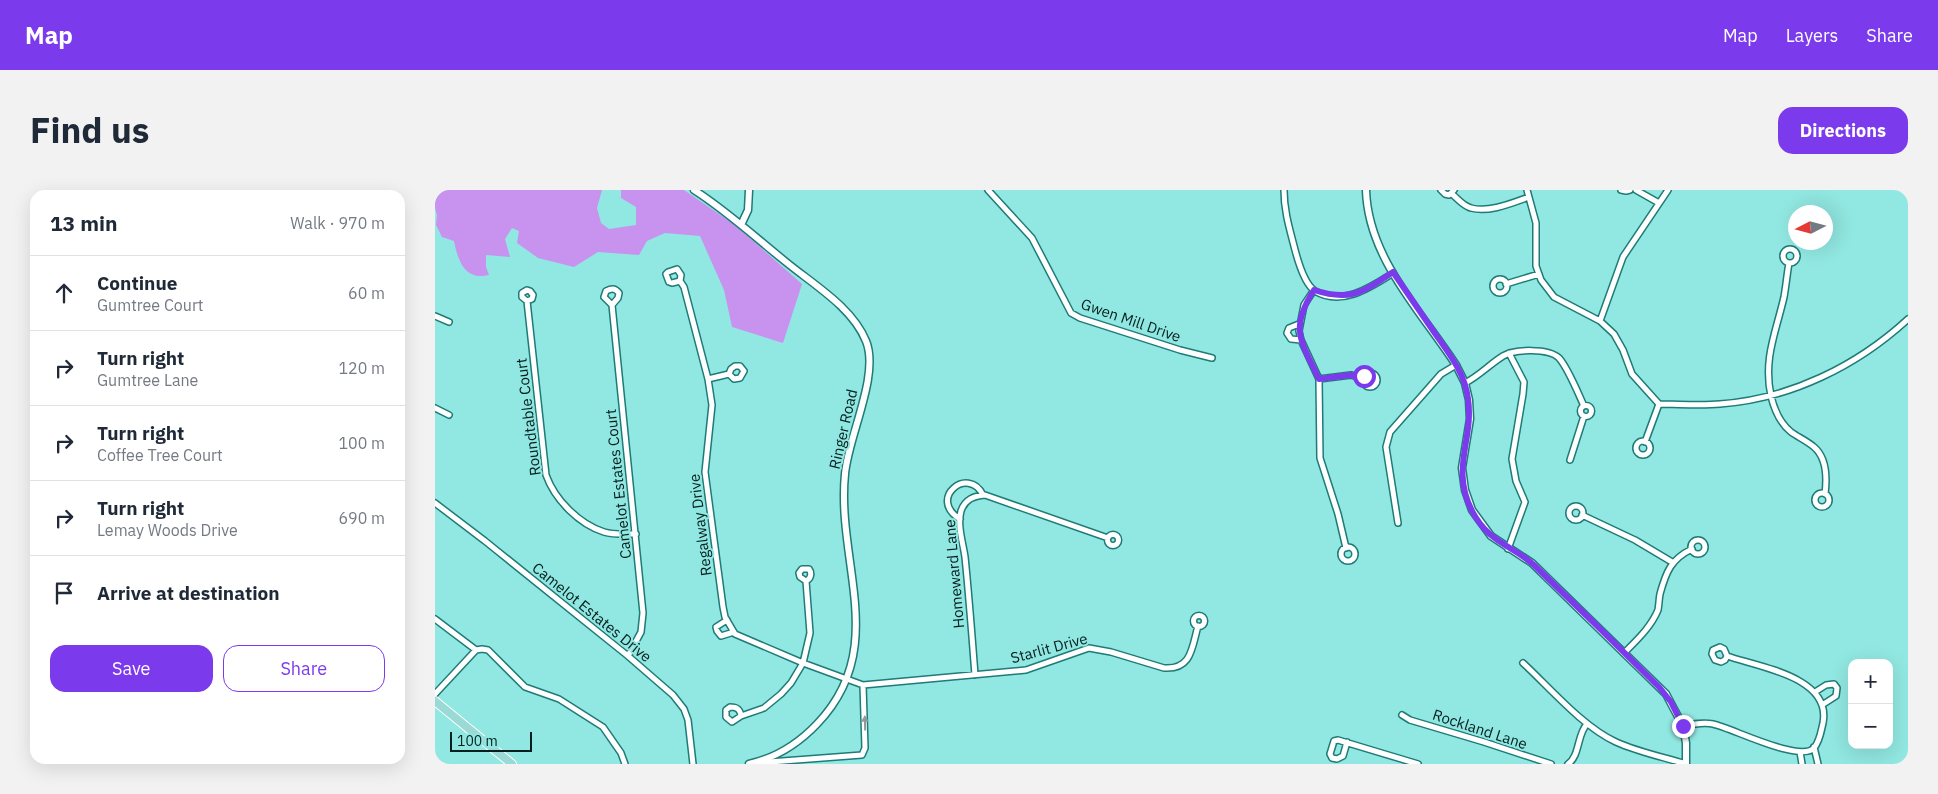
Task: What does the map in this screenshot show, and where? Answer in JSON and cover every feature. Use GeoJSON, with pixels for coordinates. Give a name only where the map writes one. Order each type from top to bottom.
{"type":"FeatureCollection","features":[{"type":"Feature","properties":{"kind":"main road"},"geometry":{"type":"LineString","coordinates":[[435,701],[512,764]]}},
{"type":"Feature","properties":{"kind":"street","name":"Ringer Road"},"geometry":{"type":"LineString","coordinates":[[694,190],[741,225],[844,310],[862,332],[869,350],[869,369],[849,449],[844,480],[857,633],[855,651],[847,680],[830,709],[807,734],[783,751],[750,764]]}},
{"type":"Feature","properties":{"kind":"street"},"geometry":{"type":"LineString","coordinates":[[741,225],[748,210],[749,190]]}},
{"type":"Feature","properties":{"kind":"street","name":"Gwen Mill Drive"},"geometry":{"type":"LineString","coordinates":[[988,190],[1032,238],[1071,313],[1080,318],[1174,348],[1212,358]]}},
{"type":"Feature","properties":{"kind":"street"},"geometry":{"type":"LineString","coordinates":[[1284,190],[1284,209],[1296,254],[1306,279],[1314,290],[1337,297],[1345,296],[1372,286],[1393,272]]}},
{"type":"Feature","properties":{"kind":"street"},"geometry":{"type":"LineString","coordinates":[[1366,190],[1370,222],[1375,237],[1393,272],[1456,365],[1465,383],[1469,400],[1470,419],[1462,462],[1468,501],[1478,520],[1491,536],[1532,564],[1666,694],[1683,726],[1687,743],[1686,764],[1623,745],[1606,737],[1587,724],[1523,662]]}},
{"type":"Feature","properties":{"kind":"street"},"geometry":{"type":"LineString","coordinates":[[1441,190],[1445,194],[1453,192],[1465,205],[1479,209],[1497,207],[1529,198]]}},
{"type":"Feature","properties":{"kind":"street"},"geometry":{"type":"LineString","coordinates":[[1527,190],[1536,224],[1537,266],[1541,280],[1554,298],[1600,321],[1619,342],[1632,374],[1659,404],[1720,404],[1771,395],[1803,385],[1831,373],[1861,356],[1887,338],[1908,319]]}},
{"type":"Feature","properties":{"kind":"street"},"geometry":{"type":"LineString","coordinates":[[1621,190],[1630,190]]}},
{"type":"Feature","properties":{"kind":"street"},"geometry":{"type":"LineString","coordinates":[[1636,190],[1659,203]]}},
{"type":"Feature","properties":{"kind":"street"},"geometry":{"type":"LineString","coordinates":[[1600,321],[1623,257],[1668,190]]}},
{"type":"Feature","properties":{"kind":"street"},"geometry":{"type":"LineString","coordinates":[[1789,263],[1784,296],[1767,364],[1771,395],[1775,411],[1784,425],[1791,432],[1815,447],[1823,463],[1827,480],[1825,494]]}},
{"type":"Feature","properties":{"kind":"street"},"geometry":{"type":"LineString","coordinates":[[1506,284],[1539,274]]}},
{"type":"Feature","properties":{"kind":"street","name":"Regalway Drive"},"geometry":{"type":"LineString","coordinates":[[680,281],[684,287],[708,379],[712,405],[705,472],[723,607],[727,620],[733,632],[847,680]]}},
{"type":"Feature","properties":{"kind":"street"},"geometry":{"type":"LineString","coordinates":[[1314,290],[1305,306],[1299,324],[1301,340],[1319,379],[1319,458],[1346,548]]}},
{"type":"Feature","properties":{"kind":"street","name":"Roundtable Court"},"geometry":{"type":"LineString","coordinates":[[527,301],[548,481],[557,497],[587,524],[604,532],[635,534]]}},
{"type":"Feature","properties":{"kind":"street","name":"Camelot Estates Court"},"geometry":{"type":"LineString","coordinates":[[613,305],[643,622],[641,632],[628,656]]}},
{"type":"Feature","properties":{"kind":"street"},"geometry":{"type":"LineString","coordinates":[[435,316],[449,322]]}},
{"type":"Feature","properties":{"kind":"street"},"geometry":{"type":"LineString","coordinates":[[1299,324],[1289,328],[1287,336],[1291,339],[1301,340]]}},
{"type":"Feature","properties":{"kind":"street"},"geometry":{"type":"LineString","coordinates":[[1465,383],[1509,352],[1532,351],[1553,355],[1558,358],[1575,384],[1584,406],[1589,407],[1591,412],[1588,416],[1584,416]]}},
{"type":"Feature","properties":{"kind":"street"},"geometry":{"type":"LineString","coordinates":[[1508,549],[1525,502],[1516,481],[1512,459],[1524,382],[1509,352]]}},
{"type":"Feature","properties":{"kind":"street"},"geometry":{"type":"LineString","coordinates":[[1398,523],[1386,447],[1389,432],[1441,374],[1456,365]]}},
{"type":"Feature","properties":{"kind":"street"},"geometry":{"type":"LineString","coordinates":[[708,379],[729,374]]}},
{"type":"Feature","properties":{"kind":"street"},"geometry":{"type":"LineString","coordinates":[[1319,379],[1351,375],[1363,378]]}},
{"type":"Feature","properties":{"kind":"street"},"geometry":{"type":"LineString","coordinates":[[1645,442],[1659,404]]}},
{"type":"Feature","properties":{"kind":"street"},"geometry":{"type":"LineString","coordinates":[[1570,460],[1584,416],[1581,412],[1584,406]]}},
{"type":"Feature","properties":{"kind":"street"},"geometry":{"type":"LineString","coordinates":[[435,408],[449,415]]}},
{"type":"Feature","properties":{"kind":"street"},"geometry":{"type":"LineString","coordinates":[[960,519],[953,515],[947,504],[947,498],[955,486],[960,484],[974,485],[979,488],[983,496],[1108,538]]}},
{"type":"Feature","properties":{"kind":"street","name":"Homeward Lane"},"geometry":{"type":"LineString","coordinates":[[975,676],[960,519],[962,509],[969,500],[973,497],[983,496]]}},
{"type":"Feature","properties":{"kind":"street","name":"Camelot Estates Drive"},"geometry":{"type":"LineString","coordinates":[[435,503],[459,520],[628,656],[673,695],[684,708],[690,732],[693,764]]}},
{"type":"Feature","properties":{"kind":"street"},"geometry":{"type":"LineString","coordinates":[[1582,515],[1635,540],[1672,562]]}},
{"type":"Feature","properties":{"kind":"street"},"geometry":{"type":"LineString","coordinates":[[1624,653],[1642,635],[1658,609],[1663,585],[1672,562],[1680,554],[1692,549]]}},
{"type":"Feature","properties":{"kind":"street"},"geometry":{"type":"LineString","coordinates":[[741,716],[764,708],[781,694],[791,683],[803,663],[810,634],[806,581]]}},
{"type":"Feature","properties":{"kind":"street"},"geometry":{"type":"LineString","coordinates":[[435,619],[476,650],[488,650],[525,687],[559,699],[603,727],[621,753],[625,764]]}},
{"type":"Feature","properties":{"kind":"street","name":"Regalway Drive"},"geometry":{"type":"LineString","coordinates":[[727,620],[716,627],[717,631],[721,636],[733,632]]}},
{"type":"Feature","properties":{"kind":"street","name":"Starlit Drive"},"geometry":{"type":"LineString","coordinates":[[847,680],[863,685],[1026,670],[1089,648],[1111,652],[1165,668],[1178,668],[1186,662],[1190,655],[1198,626]]}},
{"type":"Feature","properties":{"kind":"street"},"geometry":{"type":"LineString","coordinates":[[435,694],[476,650]]}},
{"type":"Feature","properties":{"kind":"street"},"geometry":{"type":"LineString","coordinates":[[1727,656],[1805,682],[1815,692],[1822,702],[1824,718],[1820,736],[1815,747],[1818,764]]}},
{"type":"Feature","properties":{"kind":"street"},"geometry":{"type":"LineString","coordinates":[[1815,692],[1830,683],[1835,684],[1837,688],[1836,696],[1822,705]]}},
{"type":"Feature","properties":{"kind":"street"},"geometry":{"type":"LineString","coordinates":[[750,764],[865,755],[863,685]]}},
{"type":"Feature","properties":{"kind":"street","name":"Rockland Lane"},"geometry":{"type":"LineString","coordinates":[[1402,715],[1410,720],[1551,764]]}},
{"type":"Feature","properties":{"kind":"street"},"geometry":{"type":"LineString","coordinates":[[1568,764],[1573,760],[1583,729],[1587,724]]}},
{"type":"Feature","properties":{"kind":"street"},"geometry":{"type":"LineString","coordinates":[[1683,726],[1715,724],[1741,735],[1800,752],[1815,747]]}},
{"type":"Feature","properties":{"kind":"street"},"geometry":{"type":"LineString","coordinates":[[1347,742],[1418,764]]}},
{"type":"Feature","properties":{"kind":"street"},"geometry":{"type":"LineString","coordinates":[[1800,752],[1802,764]]}},
{"type":"Feature","properties":{"kind":"shaded area"},"geometry":{"type":"Polygon","coordinates":[[[435,190],[602,190],[597,208],[601,223],[609,229],[636,225],[636,207],[621,198],[621,190],[684,190],[735,225],[802,284],[783,343],[732,327],[724,290],[700,236],[665,233],[647,241],[639,255],[598,252],[574,267],[538,258],[517,243],[519,231],[512,228],[505,239],[510,257],[486,255],[486,267],[489,275],[474,275],[464,268],[454,241],[442,237],[436,225],[435,190]]]}},
{"type":"Feature","properties":{"kind":"route"},"geometry":{"type":"LineString","coordinates":[[1364,376],[1363,378],[1351,375],[1319,379],[1301,340],[1299,324],[1305,306],[1314,290],[1337,297],[1345,296],[1372,286],[1393,272],[1456,365],[1465,383],[1469,400],[1470,419],[1462,468],[1468,501],[1478,520],[1498,542],[1532,564],[1666,694],[1681,719],[1683,726]]}}]}
